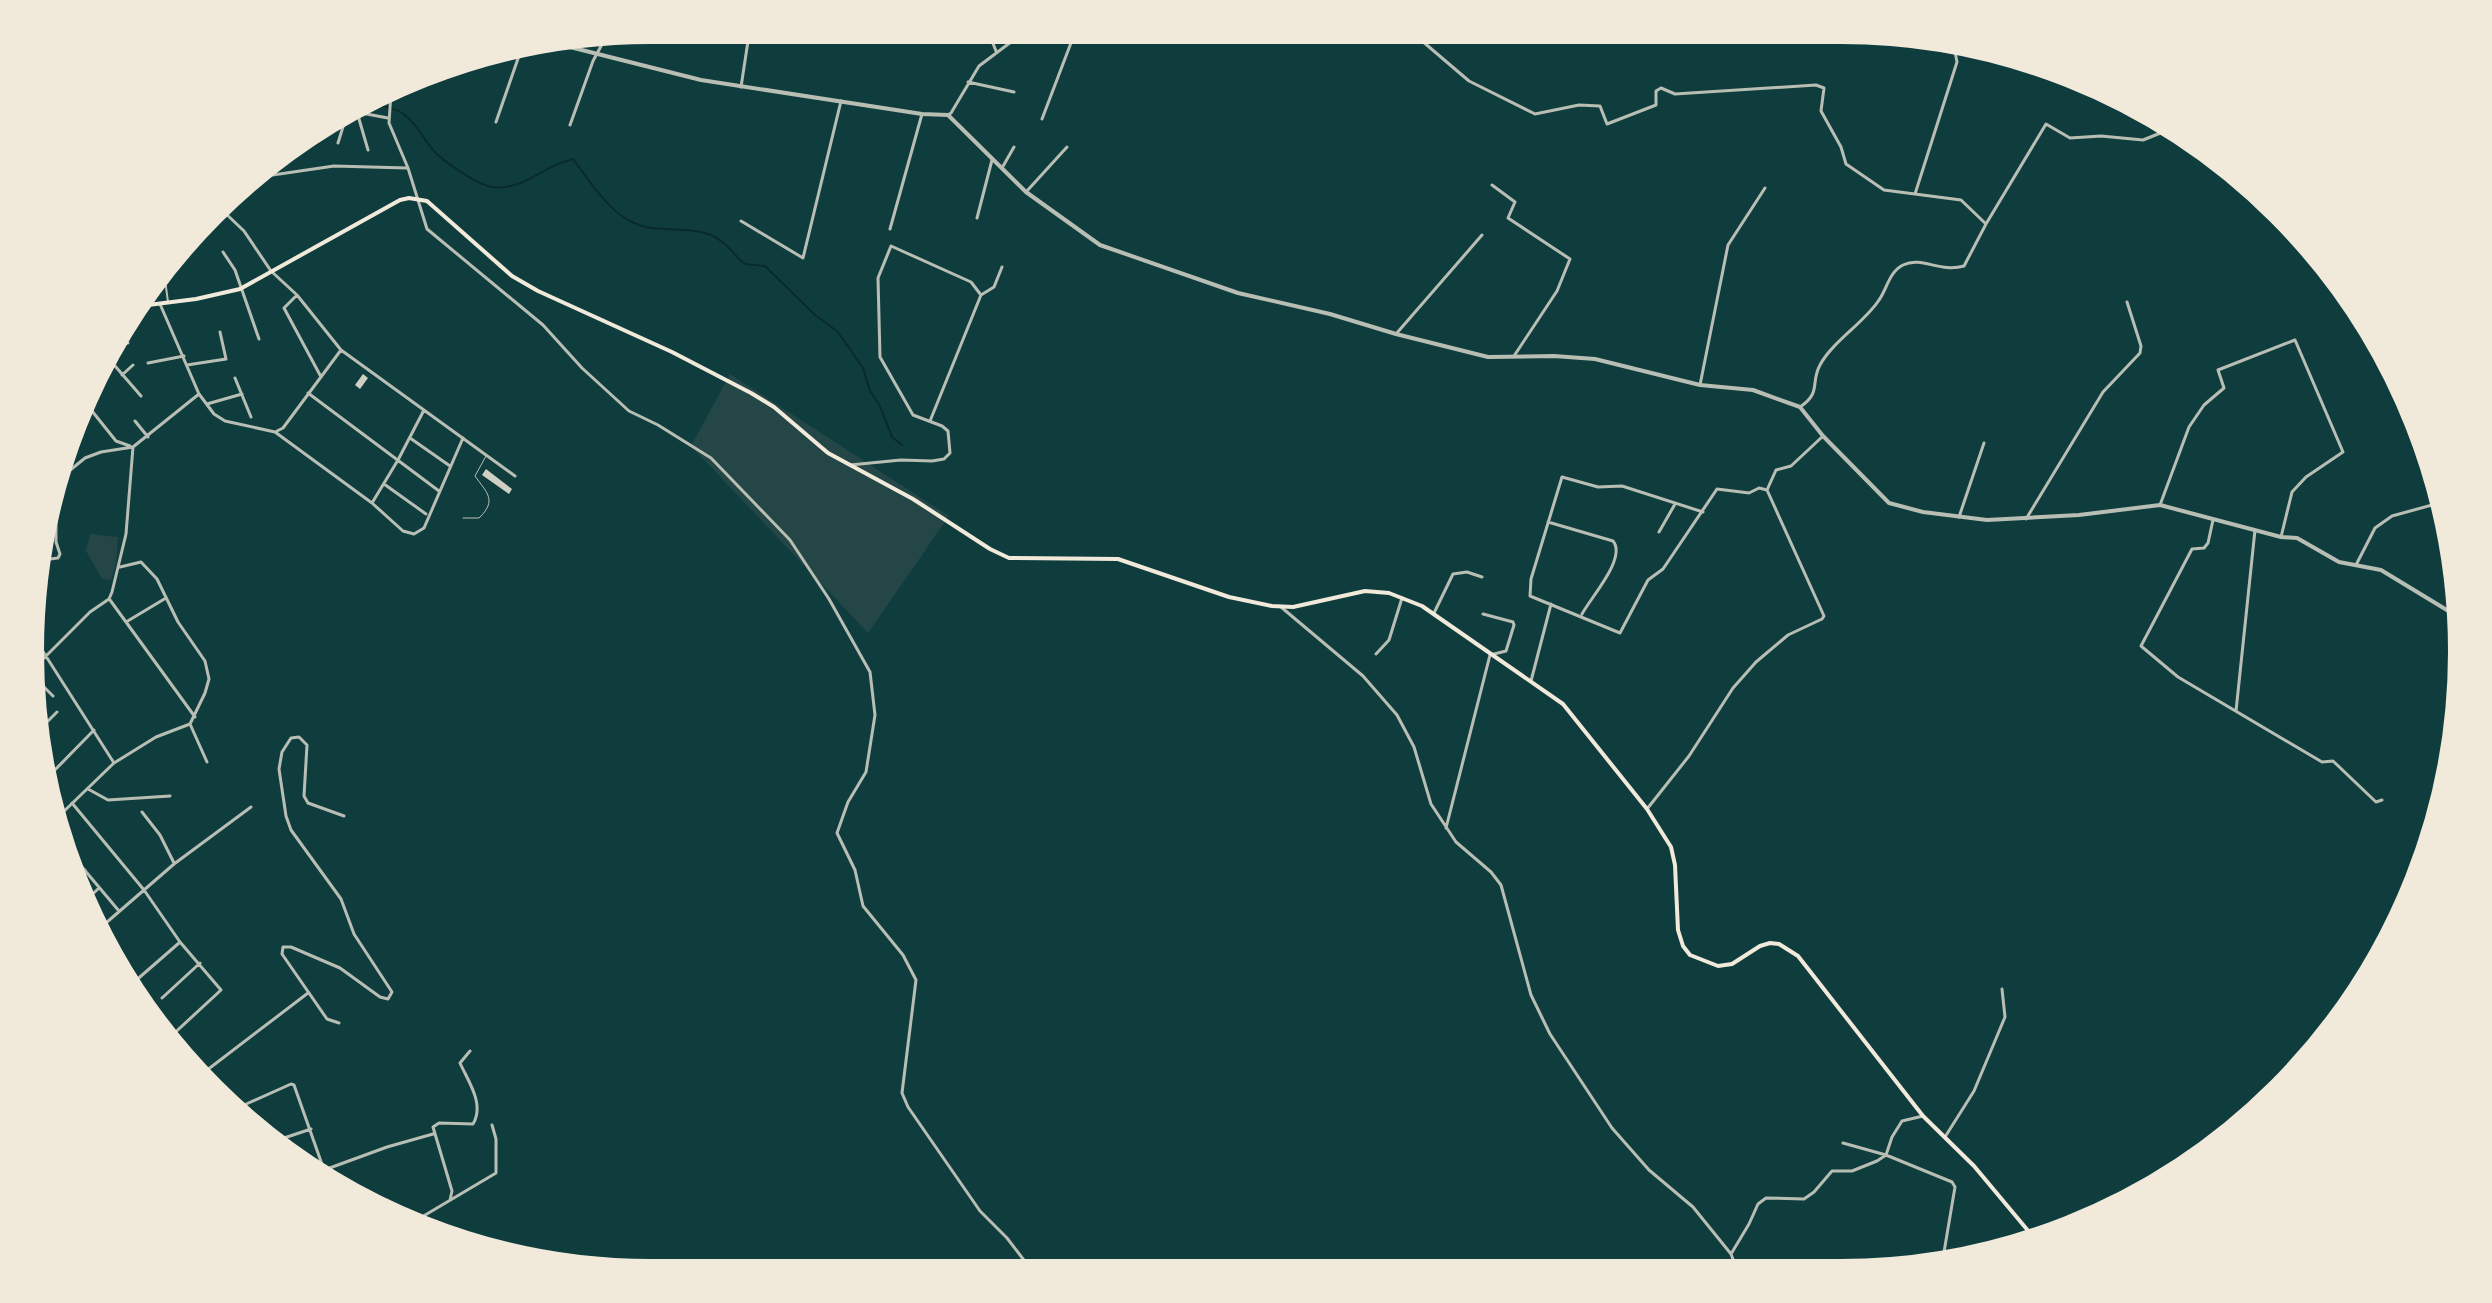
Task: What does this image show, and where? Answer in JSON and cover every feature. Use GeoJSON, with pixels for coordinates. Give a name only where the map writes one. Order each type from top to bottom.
{"type":"FeatureCollection","features":[{"type":"Feature","properties":{"kind":"main road"},"geometry":{"type":"LineString","coordinates":[[151,305],[240,289],[400,200],[419,198],[432,205],[512,276],[551,298],[672,352],[751,393],[774,407],[828,453],[913,499],[1009,558],[1118,559],[1229,597],[1279,606],[1293,607],[1365,591],[1389,593],[1434,613],[1563,704],[1647,809],[1671,847],[1675,865],[1678,930],[1683,946],[1690,955],[1718,966],[1732,964],[1760,946],[1779,944],[1798,956],[1923,1116],[1974,1166],[2028,1231]]}},
{"type":"Feature","properties":{"kind":"street"},"geometry":{"type":"LineString","coordinates":[[741,87],[748,42]]}},
{"type":"Feature","properties":{"kind":"street"},"geometry":{"type":"LineString","coordinates":[[992,42],[996,51]]}},
{"type":"Feature","properties":{"kind":"street"},"geometry":{"type":"LineString","coordinates":[[948,115],[979,66],[996,51],[1013,42]]}},
{"type":"Feature","properties":{"kind":"street"},"geometry":{"type":"LineString","coordinates":[[1042,119],[1071,42]]}},
{"type":"Feature","properties":{"kind":"street"},"geometry":{"type":"LineString","coordinates":[[1423,42],[1469,81],[1535,114],[1579,105],[1600,106],[1607,124],[1656,105],[1656,91],[1661,88],[1675,94],[1816,85],[1824,88],[1821,111],[1841,147],[1846,164],[1884,190],[1961,200],[1986,224]]}},
{"type":"Feature","properties":{"kind":"street"},"geometry":{"type":"LineString","coordinates":[[570,125],[593,61],[603,44]]}},
{"type":"Feature","properties":{"kind":"street"},"geometry":{"type":"LineString","coordinates":[[569,47],[741,87],[922,114],[948,115],[1026,192],[1100,245],[1238,293],[1330,314],[1488,357],[1595,359],[1700,385],[1753,390],[1800,407],[1889,503],[1923,512],[1987,520],[2160,505],[2281,537],[2297,538],[2339,562],[2381,570],[2449,611]]}},
{"type":"Feature","properties":{"kind":"street"},"geometry":{"type":"LineString","coordinates":[[1915,194],[1957,62],[1955,53]]}},
{"type":"Feature","properties":{"kind":"street"},"geometry":{"type":"LineString","coordinates":[[496,122],[518,57]]}},
{"type":"Feature","properties":{"kind":"street"},"geometry":{"type":"LineString","coordinates":[[968,82],[1014,92]]}},
{"type":"Feature","properties":{"kind":"street"},"geometry":{"type":"LineString","coordinates":[[391,101],[389,118],[419,198],[427,229],[543,325],[582,368],[629,411],[711,458],[790,540],[829,599],[870,672],[875,715],[866,772],[848,802],[837,833],[855,870],[863,906],[903,955],[916,980],[902,1093],[908,1107],[968,1195],[1024,1261]]}},
{"type":"Feature","properties":{"kind":"street"},"geometry":{"type":"LineString","coordinates":[[741,221],[803,258],[841,101]]}},
{"type":"Feature","properties":{"kind":"street"},"geometry":{"type":"LineString","coordinates":[[366,114],[389,118]]}},
{"type":"Feature","properties":{"kind":"street"},"geometry":{"type":"LineString","coordinates":[[890,229],[922,114]]}},
{"type":"Feature","properties":{"kind":"street"},"geometry":{"type":"LineString","coordinates":[[358,118],[368,150]]}},
{"type":"Feature","properties":{"kind":"street"},"geometry":{"type":"LineString","coordinates":[[1800,407],[1815,392],[1819,365],[1880,300],[1888,281],[1902,265],[1918,261],[1951,270],[1964,266],[2046,124],[2070,138],[2101,136],[2143,140],[2160,133]]}},
{"type":"Feature","properties":{"kind":"street"},"geometry":{"type":"LineString","coordinates":[[338,143],[343,126]]}},
{"type":"Feature","properties":{"kind":"street"},"geometry":{"type":"LineString","coordinates":[[1002,169],[1014,147]]}},
{"type":"Feature","properties":{"kind":"street"},"geometry":{"type":"LineString","coordinates":[[1026,192],[1067,147]]}},
{"type":"Feature","properties":{"kind":"street"},"geometry":{"type":"LineString","coordinates":[[977,218],[992,160]]}},
{"type":"Feature","properties":{"kind":"street"},"geometry":{"type":"LineString","coordinates":[[271,175],[334,166],[408,168]]}},
{"type":"Feature","properties":{"kind":"street"},"geometry":{"type":"LineString","coordinates":[[1492,185],[1515,202],[1508,218],[1570,259],[1557,291],[1514,356]]}},
{"type":"Feature","properties":{"kind":"street"},"geometry":{"type":"LineString","coordinates":[[1700,385],[1728,245],[1765,188]]}},
{"type":"Feature","properties":{"kind":"street"},"geometry":{"type":"LineString","coordinates":[[227,215],[244,231],[271,271],[297,295],[341,350],[515,476]]}},
{"type":"Feature","properties":{"kind":"street"},"geometry":{"type":"LineString","coordinates":[[1396,334],[1482,235]]}},
{"type":"Feature","properties":{"kind":"street"},"geometry":{"type":"LineString","coordinates":[[850,465],[901,460],[932,461],[944,459],[950,453],[948,431],[913,415],[880,357],[878,278],[891,246],[971,282],[981,295]]}},
{"type":"Feature","properties":{"kind":"street"},"geometry":{"type":"LineString","coordinates":[[223,252],[235,270],[259,339]]}},
{"type":"Feature","properties":{"kind":"street"},"geometry":{"type":"LineString","coordinates":[[930,423],[981,295],[994,287],[1002,267]]}},
{"type":"Feature","properties":{"kind":"street"},"geometry":{"type":"LineString","coordinates":[[165,284],[168,303]]}},
{"type":"Feature","properties":{"kind":"street"},"geometry":{"type":"LineString","coordinates":[[297,295],[284,308],[320,375]]}},
{"type":"Feature","properties":{"kind":"street"},"geometry":{"type":"LineString","coordinates":[[2026,519],[2103,392],[2141,351],[2127,302]]}},
{"type":"Feature","properties":{"kind":"street"},"geometry":{"type":"LineString","coordinates":[[160,304],[199,394],[214,414],[225,421],[275,432],[372,503],[403,531],[414,534],[424,528],[463,438]]}},
{"type":"Feature","properties":{"kind":"street"},"geometry":{"type":"LineString","coordinates":[[187,365],[226,359],[220,332]]}},
{"type":"Feature","properties":{"kind":"street"},"geometry":{"type":"LineString","coordinates":[[2160,505],[2189,427],[2204,405],[2224,388],[2218,370],[2295,340],[2343,452],[2306,477],[2292,492],[2281,537]]}},
{"type":"Feature","properties":{"kind":"street"},"geometry":{"type":"LineString","coordinates":[[275,432],[283,428],[341,350]]}},
{"type":"Feature","properties":{"kind":"street"},"geometry":{"type":"LineString","coordinates":[[148,363],[184,356]]}},
{"type":"Feature","properties":{"kind":"street"},"geometry":{"type":"LineString","coordinates":[[114,365],[141,396]]}},
{"type":"Feature","properties":{"kind":"street"},"geometry":{"type":"LineString","coordinates":[[122,375],[133,365]]}},
{"type":"Feature","properties":{"kind":"street"},"geometry":{"type":"LineString","coordinates":[[235,378],[251,417]]}},
{"type":"Feature","properties":{"kind":"street"},"geometry":{"type":"LineString","coordinates":[[308,393],[439,491]]}},
{"type":"Feature","properties":{"kind":"street"},"geometry":{"type":"LineString","coordinates":[[70,470],[85,458],[101,452],[133,447],[199,394]]}},
{"type":"Feature","properties":{"kind":"street"},"geometry":{"type":"LineString","coordinates":[[207,404],[242,394]]}},
{"type":"Feature","properties":{"kind":"street"},"geometry":{"type":"LineString","coordinates":[[92,410],[116,441],[133,447]]}},
{"type":"Feature","properties":{"kind":"street"},"geometry":{"type":"LineString","coordinates":[[372,503],[424,410]]}},
{"type":"Feature","properties":{"kind":"street"},"geometry":{"type":"LineString","coordinates":[[135,421],[148,437]]}},
{"type":"Feature","properties":{"kind":"street"},"geometry":{"type":"LineString","coordinates":[[1647,809],[1689,756],[1742,677],[1788,635],[1824,616],[1767,490],[1776,470],[1791,466],[1823,435]]}},
{"type":"Feature","properties":{"kind":"street"},"geometry":{"type":"LineString","coordinates":[[410,438],[450,466]]}},
{"type":"Feature","properties":{"kind":"street"},"geometry":{"type":"LineString","coordinates":[[1959,517],[1984,443]]}},
{"type":"Feature","properties":{"kind":"street"},"geometry":{"type":"LineString","coordinates":[[42,658],[90,612],[109,599],[120,567],[126,534],[133,447]]}},
{"type":"Feature","properties":{"kind":"street"},"geometry":{"type":"LineString","coordinates":[[1703,512],[1622,486],[1598,487],[1562,477],[1531,579],[1530,596],[1620,633],[1648,580],[1663,569],[1703,512],[1717,489],[1749,493],[1759,488],[1767,490]]}},
{"type":"Feature","properties":{"kind":"street"},"geometry":{"type":"LineString","coordinates":[[384,484],[428,515]]}},
{"type":"Feature","properties":{"kind":"street"},"geometry":{"type":"LineString","coordinates":[[1659,532],[1676,503]]}},
{"type":"Feature","properties":{"kind":"street"},"geometry":{"type":"LineString","coordinates":[[2356,565],[2375,528],[2392,516],[2432,505]]}},
{"type":"Feature","properties":{"kind":"street"},"geometry":{"type":"LineString","coordinates":[[2214,519],[2208,543],[2204,548],[2192,549],[2141,646],[2178,677],[2322,762],[2333,761],[2369,797],[2376,802],[2382,800]]}},
{"type":"Feature","properties":{"kind":"street"},"geometry":{"type":"LineString","coordinates":[[1548,522],[1613,541],[1617,545],[1618,553],[1603,583],[1581,615]]}},
{"type":"Feature","properties":{"kind":"street"},"geometry":{"type":"LineString","coordinates":[[49,561],[60,554],[56,524]]}},
{"type":"Feature","properties":{"kind":"street"},"geometry":{"type":"LineString","coordinates":[[2236,711],[2255,530]]}},
{"type":"Feature","properties":{"kind":"street"},"geometry":{"type":"LineString","coordinates":[[64,811],[114,763],[156,737],[190,724],[209,679],[205,661],[178,622],[157,579],[141,562],[120,567]]}},
{"type":"Feature","properties":{"kind":"street"},"geometry":{"type":"LineString","coordinates":[[1434,613],[1453,574],[1467,572],[1482,577]]}},
{"type":"Feature","properties":{"kind":"street"},"geometry":{"type":"LineString","coordinates":[[126,622],[166,598]]}},
{"type":"Feature","properties":{"kind":"street"},"geometry":{"type":"LineString","coordinates":[[1376,654],[1389,640],[1402,598]]}},
{"type":"Feature","properties":{"kind":"street"},"geometry":{"type":"LineString","coordinates":[[109,599],[195,717]]}},
{"type":"Feature","properties":{"kind":"street"},"geometry":{"type":"LineString","coordinates":[[1531,681],[1551,604]]}},
{"type":"Feature","properties":{"kind":"street"},"geometry":{"type":"LineString","coordinates":[[1279,606],[1363,676],[1397,715],[1414,747],[1431,804],[1446,829],[1501,885],[1531,995],[1550,1034],[1612,1128],[1649,1170],[1693,1207],[1734,1261]]}},
{"type":"Feature","properties":{"kind":"street"},"geometry":{"type":"LineString","coordinates":[[1446,829],[1490,655],[1506,651],[1514,625],[1513,622],[1483,614]]}},
{"type":"Feature","properties":{"kind":"street"},"geometry":{"type":"LineString","coordinates":[[42,650],[114,763]]}},
{"type":"Feature","properties":{"kind":"street"},"geometry":{"type":"LineString","coordinates":[[43,685],[53,696]]}},
{"type":"Feature","properties":{"kind":"street"},"geometry":{"type":"LineString","coordinates":[[46,723],[57,712]]}},
{"type":"Feature","properties":{"kind":"street"},"geometry":{"type":"LineString","coordinates":[[190,724],[207,762]]}},
{"type":"Feature","properties":{"kind":"street"},"geometry":{"type":"LineString","coordinates":[[54,771],[94,730]]}},
{"type":"Feature","properties":{"kind":"street"},"geometry":{"type":"LineString","coordinates":[[339,1023],[327,1019],[282,954],[283,947],[291,947],[340,968],[380,997],[388,999],[392,992],[354,934],[341,899],[291,830],[279,769],[282,752],[291,738],[299,737],[307,745],[304,796],[308,803],[344,816]]}},
{"type":"Feature","properties":{"kind":"street"},"geometry":{"type":"LineString","coordinates":[[88,789],[108,800],[170,796]]}},
{"type":"Feature","properties":{"kind":"street"},"geometry":{"type":"LineString","coordinates":[[72,803],[221,990],[176,1032]]}},
{"type":"Feature","properties":{"kind":"street"},"geometry":{"type":"LineString","coordinates":[[106,923],[174,864],[251,807]]}},
{"type":"Feature","properties":{"kind":"street"},"geometry":{"type":"LineString","coordinates":[[142,812],[160,835],[174,864]]}},
{"type":"Feature","properties":{"kind":"street"},"geometry":{"type":"LineString","coordinates":[[81,865],[119,911]]}},
{"type":"Feature","properties":{"kind":"street"},"geometry":{"type":"LineString","coordinates":[[92,894],[99,888]]}},
{"type":"Feature","properties":{"kind":"street"},"geometry":{"type":"LineString","coordinates":[[138,979],[180,942]]}},
{"type":"Feature","properties":{"kind":"street"},"geometry":{"type":"LineString","coordinates":[[162,998],[200,963]]}},
{"type":"Feature","properties":{"kind":"street"},"geometry":{"type":"LineString","coordinates":[[1945,1137],[1974,1091],[2005,1017],[2002,989]]}},
{"type":"Feature","properties":{"kind":"street"},"geometry":{"type":"LineString","coordinates":[[208,1069],[308,993]]}},
{"type":"Feature","properties":{"kind":"street"},"geometry":{"type":"LineString","coordinates":[[450,1200],[452,1191],[433,1127],[439,1123],[473,1124],[476,1121],[478,1114],[473,1089],[460,1063],[470,1051]]}},
{"type":"Feature","properties":{"kind":"street"},"geometry":{"type":"LineString","coordinates":[[245,1105],[291,1084],[322,1164]]}},
{"type":"Feature","properties":{"kind":"street"},"geometry":{"type":"LineString","coordinates":[[1731,1254],[1758,1204],[1766,1198],[1804,1199],[1832,1171],[1852,1171],[1886,1155],[1902,1121],[1923,1116]]}},
{"type":"Feature","properties":{"kind":"street"},"geometry":{"type":"LineString","coordinates":[[422,1217],[496,1173],[496,1139],[492,1125]]}},
{"type":"Feature","properties":{"kind":"street"},"geometry":{"type":"LineString","coordinates":[[284,1138],[311,1129]]}},
{"type":"Feature","properties":{"kind":"street"},"geometry":{"type":"LineString","coordinates":[[329,1168],[433,1134]]}},
{"type":"Feature","properties":{"kind":"street"},"geometry":{"type":"LineString","coordinates":[[1843,1143],[1886,1155],[1942,1177],[1955,1187],[1944,1252]]}},
{"type":"Feature","properties":{"kind":"lane"},"geometry":{"type":"LineString","coordinates":[[463,518],[479,518],[489,501],[486,489],[475,476],[486,455]]}},
{"type":"Feature","properties":{"kind":"shaded area"},"geometry":{"type":"Polygon","coordinates":[[[730,374],[949,516],[868,633],[691,446],[730,374]]]}},
{"type":"Feature","properties":{"kind":"shaded area"},"geometry":{"type":"Polygon","coordinates":[[[90,534],[118,537],[111,580],[102,579],[86,551],[90,534]]]}},
{"type":"Feature","properties":{"kind":"building"},"geometry":{"type":"Polygon","coordinates":[[[363,374],[368,378],[360,389],[355,385],[363,374]]]}},
{"type":"Feature","properties":{"kind":"building"},"geometry":{"type":"Polygon","coordinates":[[[486,469],[512,489],[509,494],[482,475],[486,469]]]}},
{"type":"Feature","properties":{"kind":"waterway"},"geometry":{"type":"LineString","coordinates":[[382,105],[402,113],[439,156],[478,182],[492,187],[514,185],[573,159],[607,203],[623,217],[652,228],[703,232],[722,242],[745,264],[765,266],[814,314],[838,332],[863,368],[870,391],[880,406],[892,437],[902,445]]}}]}
